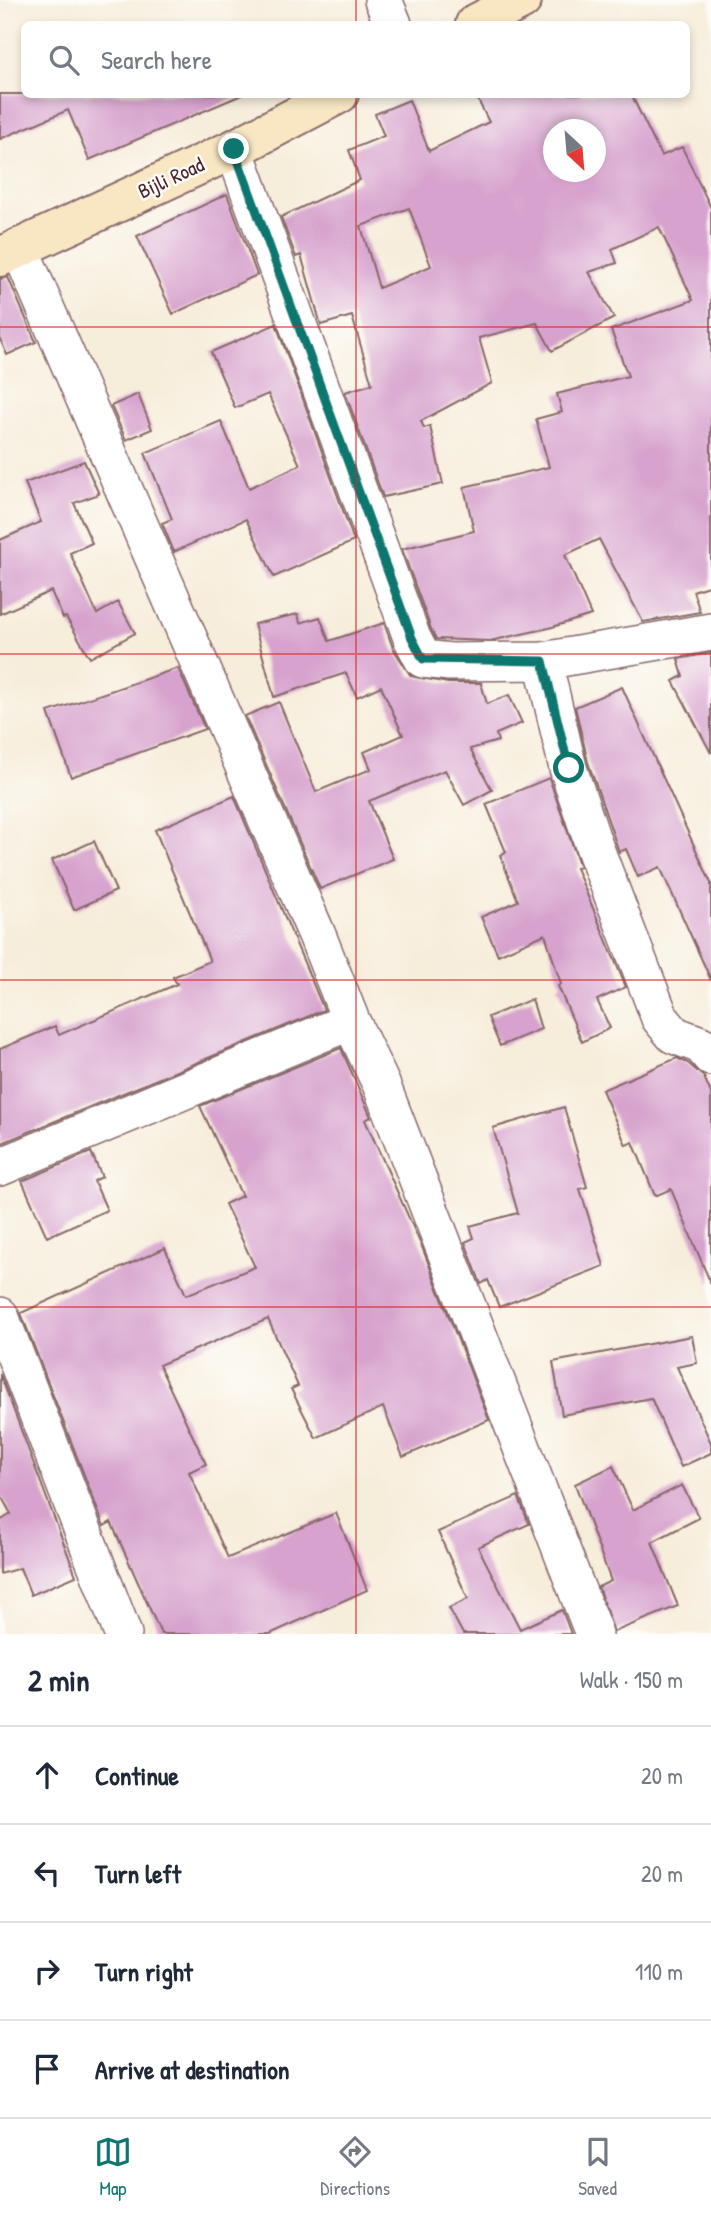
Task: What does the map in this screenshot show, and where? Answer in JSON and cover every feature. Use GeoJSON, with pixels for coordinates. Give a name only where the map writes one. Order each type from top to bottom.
{"type":"FeatureCollection","features":[{"type":"Feature","properties":{"kind":"street"},"geometry":{"type":"LineString","coordinates":[[383,0],[392,21]]}},
{"type":"Feature","properties":{"kind":"street"},"geometry":{"type":"LineString","coordinates":[[481,21],[522,0]]}},
{"type":"Feature","properties":{"kind":"street","name":"Bijli Road"},"geometry":{"type":"LineString","coordinates":[[10,252],[234,149],[332,98]]}},
{"type":"Feature","properties":{"kind":"street"},"geometry":{"type":"LineString","coordinates":[[234,149],[407,625],[423,659],[543,661],[711,632]]}},
{"type":"Feature","properties":{"kind":"street"},"geometry":{"type":"LineString","coordinates":[[10,252],[312,923],[351,1021],[381,1084],[594,1634]]}},
{"type":"Feature","properties":{"kind":"street"},"geometry":{"type":"LineString","coordinates":[[543,661],[569,768],[594,846],[660,1018],[674,1035],[701,1045],[711,1057]]}},
{"type":"Feature","properties":{"kind":"street"},"geometry":{"type":"LineString","coordinates":[[0,1167],[351,1021]]}},
{"type":"Feature","properties":{"kind":"street"},"geometry":{"type":"LineString","coordinates":[[0,1316],[123,1634]]}},
{"type":"Feature","properties":{"kind":"building"},"geometry":{"type":"Polygon","coordinates":[[[0,94],[21,94],[21,98],[235,98],[89,160],[68,110],[0,139],[0,94]]]}},
{"type":"Feature","properties":{"kind":"building"},"geometry":{"type":"Polygon","coordinates":[[[477,98],[633,98],[661,156],[682,147],[711,208],[711,585],[693,591],[700,612],[643,622],[599,539],[565,555],[591,615],[549,628],[490,641],[436,639],[402,549],[474,531],[464,487],[549,467],[536,419],[562,412],[557,394],[628,376],[611,330],[693,300],[659,227],[612,249],[617,263],[589,272],[614,318],[552,351],[537,323],[479,338],[492,383],[421,421],[424,428],[430,426],[443,484],[383,497],[345,392],[372,384],[352,316],[321,325],[301,255],[296,257],[281,217],[360,180],[349,150],[384,136],[375,114],[409,100],[429,151],[489,122],[477,98]],[[409,208],[361,226],[379,288],[431,266],[409,208]]]}},
{"type":"Feature","properties":{"kind":"building"},"geometry":{"type":"Polygon","coordinates":[[[227,194],[257,275],[173,314],[137,236],[227,194]]]}},
{"type":"Feature","properties":{"kind":"building"},"geometry":{"type":"Polygon","coordinates":[[[8,277],[36,342],[7,355],[0,339],[0,279],[8,277]]]}},
{"type":"Feature","properties":{"kind":"building"},"geometry":{"type":"Polygon","coordinates":[[[276,324],[354,541],[274,577],[246,519],[174,552],[162,523],[172,519],[145,453],[221,421],[249,488],[300,465],[268,394],[235,408],[211,352],[276,324]]]}},
{"type":"Feature","properties":{"kind":"building"},"geometry":{"type":"Polygon","coordinates":[[[138,394],[152,429],[126,440],[111,406],[138,394]]]}},
{"type":"Feature","properties":{"kind":"building"},"geometry":{"type":"Polygon","coordinates":[[[84,461],[99,494],[74,503],[92,543],[70,553],[97,614],[118,602],[135,633],[90,658],[66,617],[63,618],[51,591],[0,614],[0,540],[41,522],[25,483],[84,461]]]}},
{"type":"Feature","properties":{"kind":"building"},"geometry":{"type":"Polygon","coordinates":[[[298,614],[300,623],[320,617],[329,641],[384,623],[393,648],[411,676],[448,683],[481,683],[487,704],[509,695],[522,723],[496,734],[498,741],[470,749],[492,790],[464,805],[445,770],[369,801],[393,859],[320,889],[245,716],[279,702],[316,792],[371,769],[364,752],[403,735],[381,686],[357,697],[346,673],[274,697],[254,624],[298,614]]]}},
{"type":"Feature","properties":{"kind":"building"},"geometry":{"type":"Polygon","coordinates":[[[711,653],[711,753],[673,681],[683,676],[678,659],[711,653]]]}},
{"type":"Feature","properties":{"kind":"building"},"geometry":{"type":"Polygon","coordinates":[[[178,668],[205,729],[71,777],[48,712],[178,668]]]}},
{"type":"Feature","properties":{"kind":"building"},"geometry":{"type":"Polygon","coordinates":[[[622,687],[711,883],[711,980],[660,867],[638,877],[626,849],[619,852],[588,762],[575,707],[622,687]]]}},
{"type":"Feature","properties":{"kind":"building"},"geometry":{"type":"Polygon","coordinates":[[[549,778],[580,867],[576,868],[626,987],[597,1000],[610,1028],[582,1042],[558,986],[561,984],[545,934],[498,955],[481,917],[518,901],[500,855],[506,852],[486,804],[549,778]]]}},
{"type":"Feature","properties":{"kind":"building"},"geometry":{"type":"Polygon","coordinates":[[[234,796],[324,1010],[0,1144],[0,1049],[55,1026],[59,1035],[177,984],[173,977],[210,961],[155,830],[234,796]]]}},
{"type":"Feature","properties":{"kind":"building"},"geometry":{"type":"Polygon","coordinates":[[[94,841],[116,891],[74,910],[52,860],[94,841]]]}},
{"type":"Feature","properties":{"kind":"building"},"geometry":{"type":"Polygon","coordinates":[[[532,999],[541,1029],[500,1046],[488,1017],[532,999]]]}},
{"type":"Feature","properties":{"kind":"building"},"geometry":{"type":"Polygon","coordinates":[[[341,1048],[371,1117],[365,1120],[422,1247],[489,1420],[403,1457],[383,1407],[316,1438],[291,1389],[298,1386],[268,1319],[159,1365],[206,1464],[189,1472],[228,1558],[336,1513],[367,1590],[270,1634],[161,1634],[111,1522],[104,1526],[21,1313],[165,1248],[186,1295],[255,1267],[225,1204],[242,1196],[200,1106],[341,1048]]]}},
{"type":"Feature","properties":{"kind":"building"},"geometry":{"type":"Polygon","coordinates":[[[677,1058],[688,1063],[704,1077],[711,1093],[711,1284],[671,1189],[655,1196],[633,1142],[626,1145],[602,1090],[677,1058]]]}},
{"type":"Feature","properties":{"kind":"building"},"geometry":{"type":"Polygon","coordinates":[[[564,1107],[587,1187],[580,1189],[604,1266],[499,1307],[488,1280],[481,1284],[465,1242],[474,1238],[470,1226],[518,1213],[493,1128],[564,1107]]]}},
{"type":"Feature","properties":{"kind":"building"},"geometry":{"type":"Polygon","coordinates":[[[91,1152],[102,1177],[94,1181],[107,1210],[47,1237],[22,1181],[91,1152]]]}},
{"type":"Feature","properties":{"kind":"building"},"geometry":{"type":"Polygon","coordinates":[[[692,1336],[697,1363],[677,1367],[711,1443],[711,1453],[681,1467],[651,1398],[562,1415],[553,1362],[692,1336]]]}},
{"type":"Feature","properties":{"kind":"building"},"geometry":{"type":"Polygon","coordinates":[[[0,1374],[76,1576],[31,1595],[20,1568],[0,1574],[0,1521],[11,1514],[0,1494],[0,1374]]]}},
{"type":"Feature","properties":{"kind":"building"},"geometry":{"type":"Polygon","coordinates":[[[613,1466],[633,1510],[682,1485],[699,1518],[652,1542],[678,1606],[614,1632],[598,1587],[611,1581],[575,1484],[613,1466]]]}},
{"type":"Feature","properties":{"kind":"building"},"geometry":{"type":"Polygon","coordinates":[[[518,1496],[529,1524],[478,1547],[520,1629],[562,1610],[571,1634],[463,1634],[449,1608],[468,1599],[438,1532],[518,1496]]]}},
{"type":"Feature","properties":{"kind":"route"},"geometry":{"type":"LineString","coordinates":[[234,149],[412,638],[423,659],[450,662],[543,661],[569,768]]}}]}
